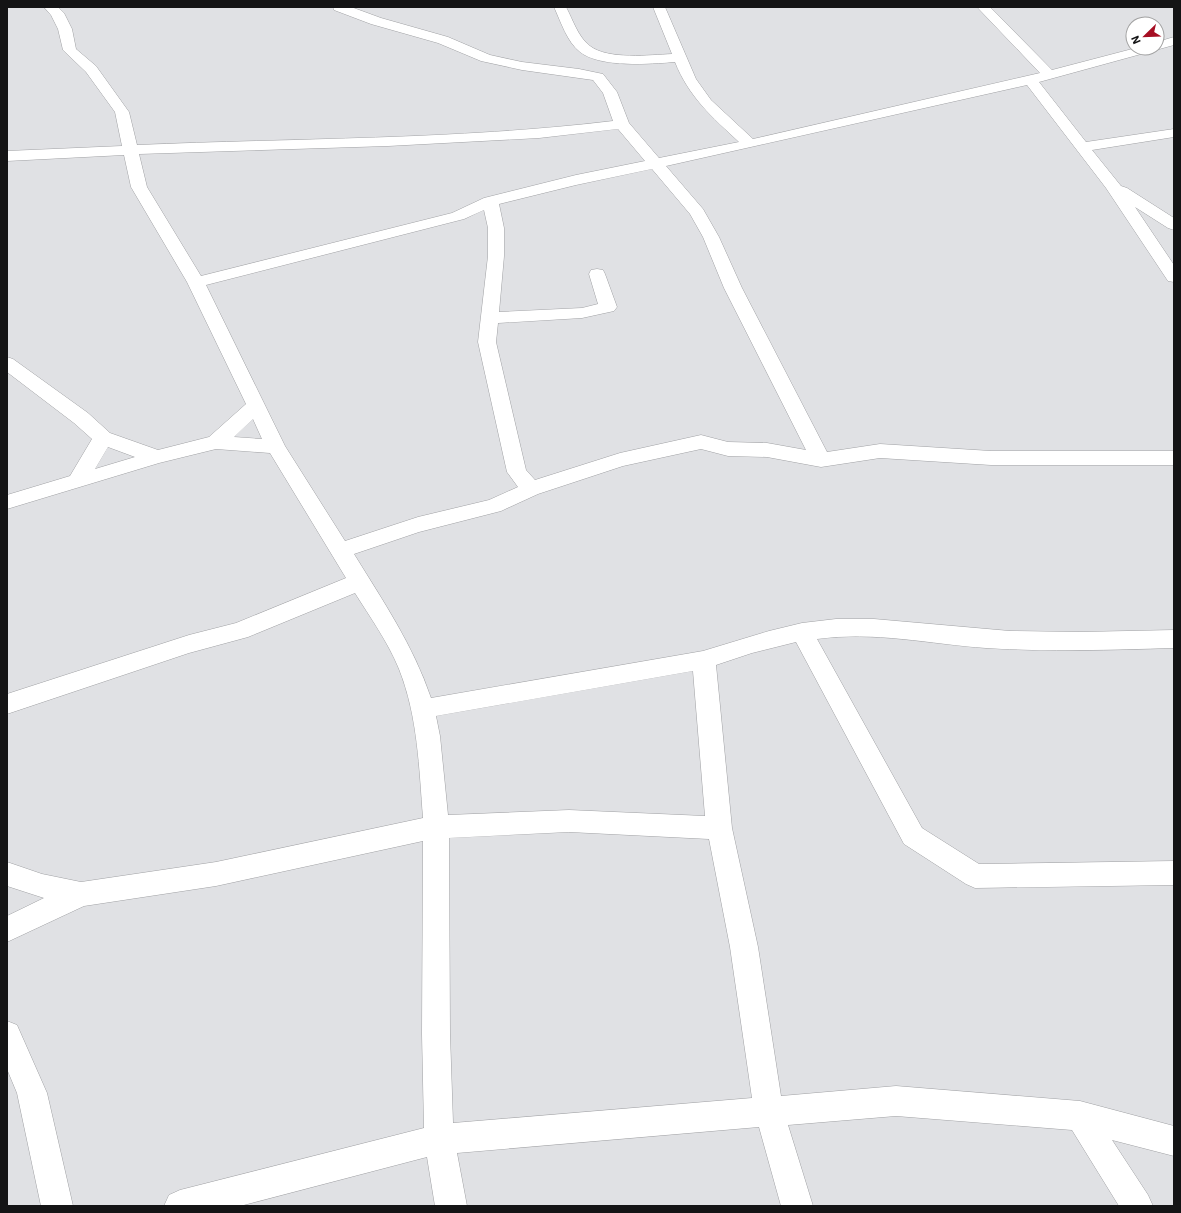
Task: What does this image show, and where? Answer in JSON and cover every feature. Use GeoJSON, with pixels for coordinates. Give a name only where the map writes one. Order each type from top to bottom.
{"type":"FeatureCollection","features":[{"type":"Feature","properties":{"kind":"street"},"geometry":{"type":"LineString","coordinates":[[50,7],[57,13],[65,29],[70,50],[91,69],[122,112],[139,187],[196,282],[257,405],[276,447],[394,637],[410,669],[423,709],[428,736],[436,827],[439,1139],[451,1206]]}},
{"type":"Feature","properties":{"kind":"street"},"geometry":{"type":"LineString","coordinates":[[339,7],[376,22],[443,40],[486,58],[522,66],[579,73],[598,77],[610,92],[622,124],[697,212],[711,237],[733,288],[821,460]]}},
{"type":"Feature","properties":{"kind":"street"},"geometry":{"type":"LineString","coordinates":[[560,7],[575,38],[586,51],[608,57],[652,60],[681,58]]}},
{"type":"Feature","properties":{"kind":"street"},"geometry":{"type":"LineString","coordinates":[[659,7],[689,80],[706,103],[750,144]]}},
{"type":"Feature","properties":{"kind":"street"},"geometry":{"type":"LineString","coordinates":[[983,7],[1049,75]]}},
{"type":"Feature","properties":{"kind":"street"},"geometry":{"type":"LineString","coordinates":[[196,282],[458,216],[490,201],[576,180],[750,144],[1030,80],[1125,55]]}},
{"type":"Feature","properties":{"kind":"street"},"geometry":{"type":"LineString","coordinates":[[1030,80],[1081,147],[1112,184],[1174,277]]}},
{"type":"Feature","properties":{"kind":"street"},"geometry":{"type":"LineString","coordinates":[[7,156],[130,150],[388,142],[539,134],[622,124]]}},
{"type":"Feature","properties":{"kind":"street"},"geometry":{"type":"LineString","coordinates":[[1081,147],[1174,133]]}},
{"type":"Feature","properties":{"kind":"street"},"geometry":{"type":"LineString","coordinates":[[1112,184],[1174,226]]}},
{"type":"Feature","properties":{"kind":"street"},"geometry":{"type":"LineString","coordinates":[[490,201],[496,228],[496,256],[487,342],[517,472],[531,489]]}},
{"type":"Feature","properties":{"kind":"street"},"geometry":{"type":"LineString","coordinates":[[489,318],[582,314],[608,307],[597,274]]}},
{"type":"Feature","properties":{"kind":"street"},"geometry":{"type":"LineString","coordinates":[[7,364],[76,414],[102,438],[157,457]]}},
{"type":"Feature","properties":{"kind":"street"},"geometry":{"type":"LineString","coordinates":[[216,442],[257,405]]}},
{"type":"Feature","properties":{"kind":"street"},"geometry":{"type":"LineString","coordinates":[[78,480],[102,438]]}},
{"type":"Feature","properties":{"kind":"street"},"geometry":{"type":"LineString","coordinates":[[7,502],[157,457],[216,442],[276,447]]}},
{"type":"Feature","properties":{"kind":"street"},"geometry":{"type":"LineString","coordinates":[[340,551],[369,540],[418,525],[494,506],[531,489],[620,460],[701,442],[728,449],[767,450],[821,460],[880,452],[991,458],[1174,458]]}},
{"type":"Feature","properties":{"kind":"street"},"geometry":{"type":"LineString","coordinates":[[7,704],[189,644],[240,631],[315,599],[360,582]]}},
{"type":"Feature","properties":{"kind":"street"},"geometry":{"type":"LineString","coordinates":[[423,709],[704,660],[741,647],[802,632],[836,628],[901,629],[985,639],[1048,642],[1174,639]]}},
{"type":"Feature","properties":{"kind":"street"},"geometry":{"type":"LineString","coordinates":[[802,632],[913,836],[975,876],[1174,873]]}},
{"type":"Feature","properties":{"kind":"street"},"geometry":{"type":"LineString","coordinates":[[704,660],[719,828],[744,947],[752,1015],[769,1111],[797,1206]]}},
{"type":"Feature","properties":{"kind":"street"},"geometry":{"type":"LineString","coordinates":[[7,929],[81,894],[216,874],[436,827],[569,821],[719,828]]}},
{"type":"Feature","properties":{"kind":"street"},"geometry":{"type":"LineString","coordinates":[[7,874],[42,886],[81,894]]}},
{"type":"Feature","properties":{"kind":"street"},"geometry":{"type":"LineString","coordinates":[[7,1035],[32,1094],[57,1206]]}},
{"type":"Feature","properties":{"kind":"street"},"geometry":{"type":"LineString","coordinates":[[180,1206],[439,1139],[896,1101],[1080,1116],[1174,1141]]}},
{"type":"Feature","properties":{"kind":"street"},"geometry":{"type":"LineString","coordinates":[[1080,1116],[1137,1206]]}}]}
